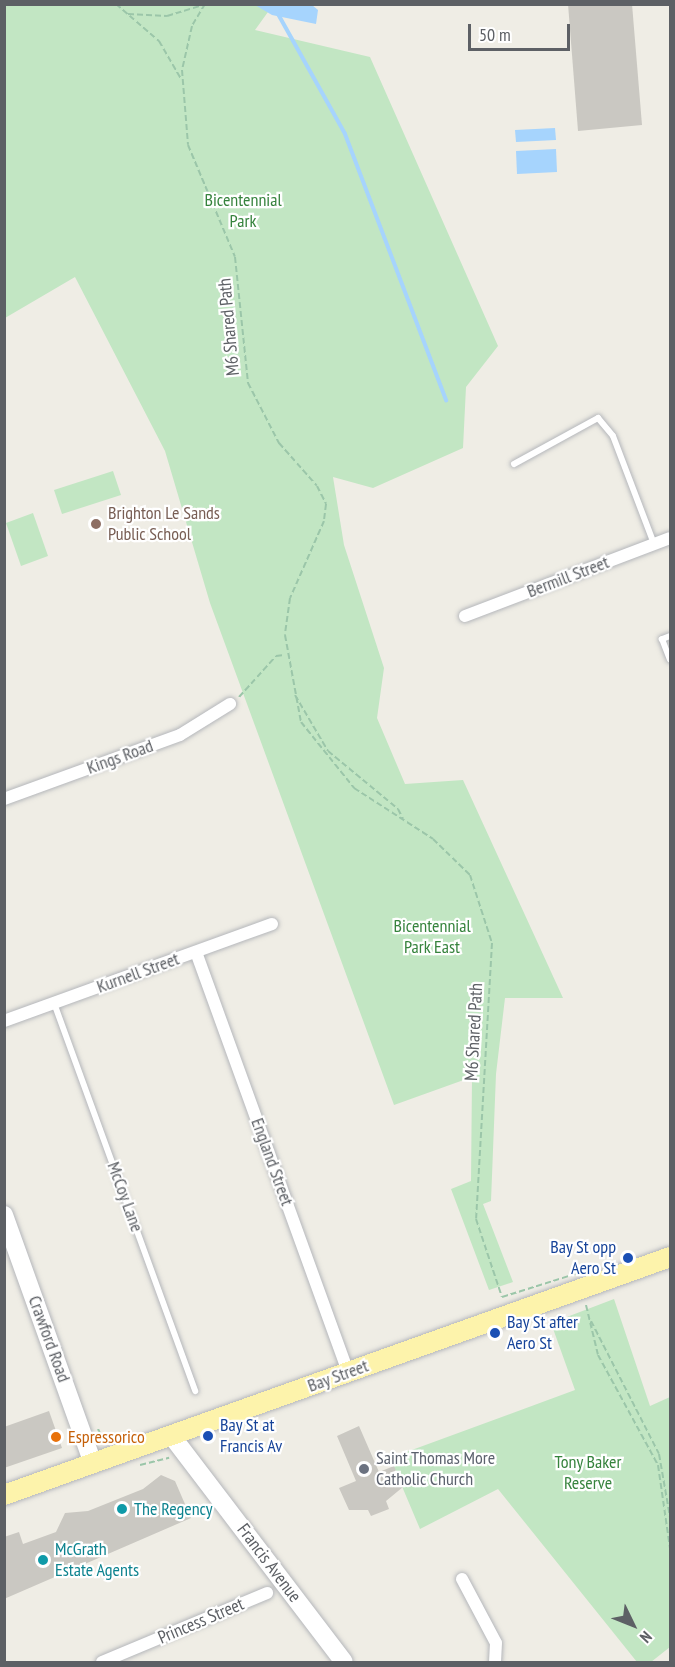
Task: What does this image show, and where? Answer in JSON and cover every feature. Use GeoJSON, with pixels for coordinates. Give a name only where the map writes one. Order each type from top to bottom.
{"type":"FeatureCollection","features":[{"type":"Feature","properties":{"kind":"main road","name":"Bay Street"},"geometry":{"type":"LineString","coordinates":[[4,1495],[670,1257]]}},
{"type":"Feature","properties":{"kind":"street","name":"Bermill Street"},"geometry":{"type":"LineString","coordinates":[[465,616],[670,538]]}},
{"type":"Feature","properties":{"kind":"street","name":"Kings Road"},"geometry":{"type":"LineString","coordinates":[[4,800],[180,735],[230,704]]}},
{"type":"Feature","properties":{"kind":"street","name":"Kurnell Street"},"geometry":{"type":"LineString","coordinates":[[4,1021],[272,924]]}},
{"type":"Feature","properties":{"kind":"street","name":"England Street"},"geometry":{"type":"LineString","coordinates":[[196,952],[348,1372]]}},
{"type":"Feature","properties":{"kind":"street","name":"Crawford Road"},"geometry":{"type":"LineString","coordinates":[[4,1215],[93,1463]]}},
{"type":"Feature","properties":{"kind":"street","name":"Francis Avenue"},"geometry":{"type":"LineString","coordinates":[[171,1435],[344,1662]]}},
{"type":"Feature","properties":{"kind":"street"},"geometry":{"type":"LineString","coordinates":[[462,1579],[496,1643],[495,1662]]}},
{"type":"Feature","properties":{"kind":"street","name":"Princess Street"},"geometry":{"type":"LineString","coordinates":[[102,1662],[267,1593]]}},
{"type":"Feature","properties":{"kind":"lane"},"geometry":{"type":"LineString","coordinates":[[514,464],[598,418],[613,436],[654,544]]}},
{"type":"Feature","properties":{"kind":"lane"},"geometry":{"type":"LineString","coordinates":[[670,636],[662,639],[670,660]]}},
{"type":"Feature","properties":{"kind":"lane","name":"McCoy Lane"},"geometry":{"type":"LineString","coordinates":[[54,1003],[195,1391]]}},
{"type":"Feature","properties":{"kind":"path","name":"M6 Shared Path"},"geometry":{"type":"LineString","coordinates":[[116,4],[169,52],[182,81]]}},
{"type":"Feature","properties":{"kind":"path","name":"M6 Shared Path"},"geometry":{"type":"LineString","coordinates":[[127,14],[167,16],[205,5]]}},
{"type":"Feature","properties":{"kind":"path","name":"M6 Shared Path"},"geometry":{"type":"LineString","coordinates":[[205,5],[192,27],[182,81],[188,145],[235,257],[248,383],[279,443],[317,486],[326,504],[324,521],[290,598],[285,655],[301,722],[334,769],[450,852],[470,875],[492,943],[476,1219],[502,1297],[574,1272],[577,1278]]}},
{"type":"Feature","properties":{"kind":"path"},"geometry":{"type":"LineString","coordinates":[[230,704],[276,656],[285,655]]}},
{"type":"Feature","properties":{"kind":"path"},"geometry":{"type":"LineString","coordinates":[[295,694],[328,751],[398,809],[403,819]]}},
{"type":"Feature","properties":{"kind":"path"},"geometry":{"type":"LineString","coordinates":[[584,1301],[598,1355],[658,1465],[670,1548]]}},
{"type":"Feature","properties":{"kind":"path"},"geometry":{"type":"LineString","coordinates":[[591,1321],[659,1454],[670,1517]]}},
{"type":"Feature","properties":{"kind":"path"},"geometry":{"type":"LineString","coordinates":[[100,1429],[103,1439]]}},
{"type":"Feature","properties":{"kind":"path"},"geometry":{"type":"LineString","coordinates":[[136,1467],[188,1456]]}},
{"type":"Feature","properties":{"kind":"green space","name":"Bicentennial Park"},"geometry":{"type":"Polygon","coordinates":[[[5,5],[273,5],[255,30],[370,57],[498,346],[466,387],[463,448],[373,488],[333,477],[344,545],[384,668],[377,718],[405,784],[463,780],[563,998],[505,998],[496,1074],[491,1201],[483,1204],[513,1282],[489,1290],[451,1189],[471,1181],[472,1077],[394,1105],[210,603],[165,451],[75,277],[5,318],[5,5]]]}},
{"type":"Feature","properties":{"kind":"green space"},"geometry":{"type":"Polygon","coordinates":[[[113,471],[121,495],[62,514],[54,490],[113,471]]]}},
{"type":"Feature","properties":{"kind":"green space"},"geometry":{"type":"Polygon","coordinates":[[[33,513],[48,556],[21,566],[6,523],[33,513]]]}},
{"type":"Feature","properties":{"kind":"green space","name":"Tony Baker Reserve"},"geometry":{"type":"Polygon","coordinates":[[[614,1299],[650,1406],[670,1397],[670,1647],[651,1662],[637,1662],[498,1489],[420,1529],[390,1458],[575,1390],[551,1323],[614,1299]]]}},
{"type":"Feature","properties":{"kind":"water"},"geometry":{"type":"Polygon","coordinates":[[[255,5],[312,5],[318,10],[316,24],[272,15],[255,5]]]}},
{"type":"Feature","properties":{"kind":"water"},"geometry":{"type":"Polygon","coordinates":[[[555,128],[556,140],[516,142],[515,130],[555,128]]]}},
{"type":"Feature","properties":{"kind":"water"},"geometry":{"type":"Polygon","coordinates":[[[556,149],[557,172],[517,174],[516,151],[556,149]]]}},
{"type":"Feature","properties":{"kind":"building"},"geometry":{"type":"Polygon","coordinates":[[[568,4],[632,4],[642,125],[578,131],[568,4]]]}},
{"type":"Feature","properties":{"kind":"building"},"geometry":{"type":"Polygon","coordinates":[[[49,1411],[62,1448],[4,1468],[4,1427],[49,1411]]]}},
{"type":"Feature","properties":{"kind":"building","name":"Saint Thomas More Catholic Church"},"geometry":{"type":"Polygon","coordinates":[[[359,1426],[379,1472],[394,1466],[403,1487],[386,1501],[389,1509],[371,1516],[368,1510],[349,1510],[339,1488],[356,1481],[337,1436],[359,1426]]]}},
{"type":"Feature","properties":{"kind":"building"},"geometry":{"type":"Polygon","coordinates":[[[161,1475],[175,1481],[191,1518],[4,1599],[4,1537],[19,1532],[23,1544],[56,1532],[65,1513],[88,1511],[143,1489],[161,1475]]]}},
{"type":"Feature","properties":{"kind":"waterway"},"geometry":{"type":"LineString","coordinates":[[278,14],[345,134],[446,400]]}},
{"type":"Feature","properties":{"kind":"place","name":"Brighton Le Sands Public School"},"geometry":{"type":"Point","coordinates":[96,524]}},
{"type":"Feature","properties":{"kind":"place","name":"Bay St opp Aero St"},"geometry":{"type":"Point","coordinates":[628,1258]}},
{"type":"Feature","properties":{"kind":"place","name":"Bay St after Aero St"},"geometry":{"type":"Point","coordinates":[495,1333]}},
{"type":"Feature","properties":{"kind":"place","name":"Bay St at Francis Av"},"geometry":{"type":"Point","coordinates":[208,1436]}},
{"type":"Feature","properties":{"kind":"place","name":"Espressorico"},"geometry":{"type":"Point","coordinates":[56,1437]}},
{"type":"Feature","properties":{"kind":"place","name":"Saint Thomas More Catholic Church"},"geometry":{"type":"Point","coordinates":[364,1469]}},
{"type":"Feature","properties":{"kind":"place","name":"The Regency"},"geometry":{"type":"Point","coordinates":[122,1509]}},
{"type":"Feature","properties":{"kind":"place","name":"McGrath Estate Agents"},"geometry":{"type":"Point","coordinates":[43,1560]}},
{"type":"Feature","properties":{"kind":"park label","name":"Bicentennial Park East"},"geometry":{"type":"Point","coordinates":[432,937]}}]}
